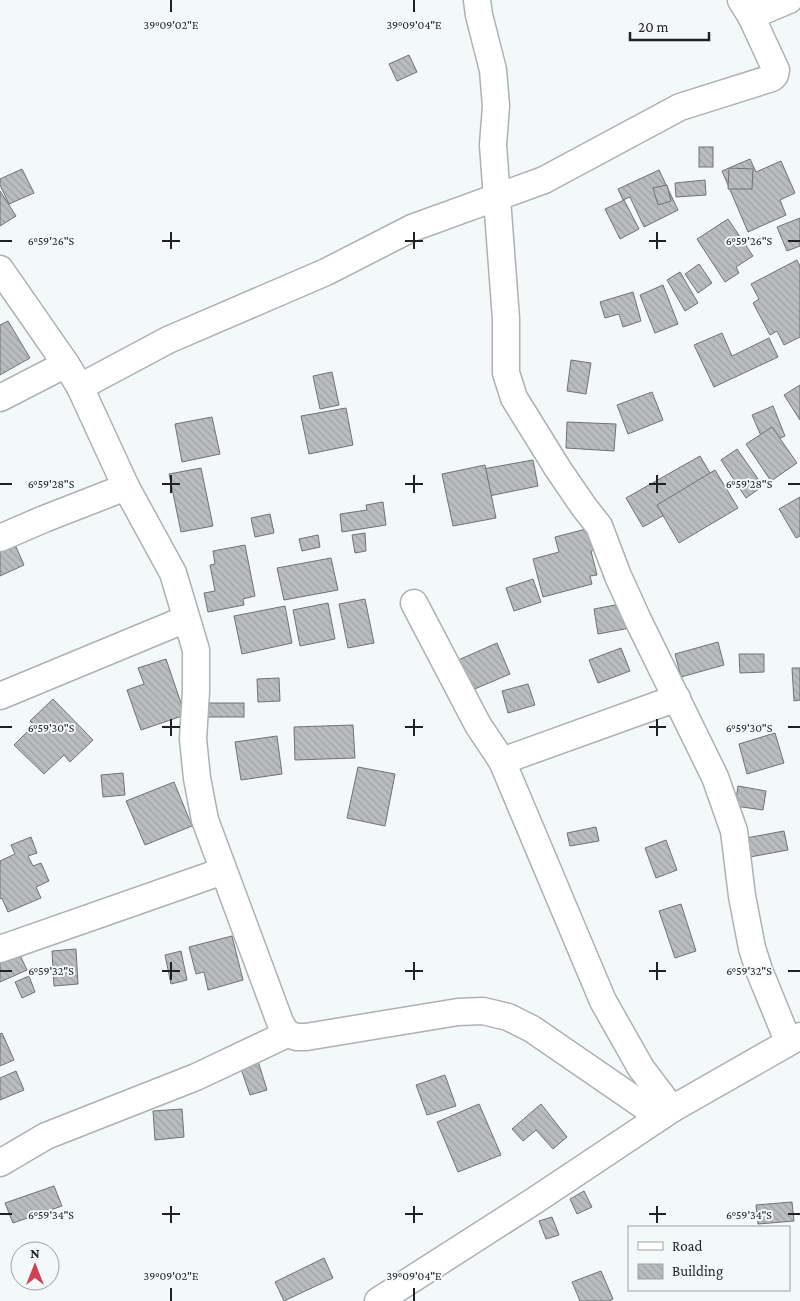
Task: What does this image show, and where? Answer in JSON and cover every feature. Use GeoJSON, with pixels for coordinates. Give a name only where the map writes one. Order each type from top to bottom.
{"type":"FeatureCollection","features":[{"type":"Feature","properties":{"kind":"street"},"geometry":{"type":"LineString","coordinates":[[378,1301],[534,1201],[666,1113],[794,1038],[759,970],[752,948],[742,896],[734,831],[715,777],[634,611],[599,526],[563,476],[514,398],[506,373],[506,319],[493,145],[496,106],[492,70],[478,15],[477,0]]}},
{"type":"Feature","properties":{"kind":"street"},"geometry":{"type":"LineString","coordinates":[[80,387],[168,340],[326,272],[412,228],[544,180],[680,108],[772,78],[776,70],[746,8],[789,0]]}},
{"type":"Feature","properties":{"kind":"street"},"geometry":{"type":"LineString","coordinates":[[0,269],[80,387],[126,486],[173,573],[196,650],[194,739],[197,778],[205,820],[280,1022],[287,1034]]}},
{"type":"Feature","properties":{"kind":"street"},"geometry":{"type":"LineString","coordinates":[[0,398],[66,364]]}},
{"type":"Feature","properties":{"kind":"street"},"geometry":{"type":"LineString","coordinates":[[0,538],[44,518],[126,486]]}},
{"type":"Feature","properties":{"kind":"street"},"geometry":{"type":"LineString","coordinates":[[414,603],[478,725],[502,761],[603,1001],[666,1113]]}},
{"type":"Feature","properties":{"kind":"street"},"geometry":{"type":"LineString","coordinates":[[0,696],[186,619]]}},
{"type":"Feature","properties":{"kind":"street"},"geometry":{"type":"LineString","coordinates":[[502,761],[677,698]]}},
{"type":"Feature","properties":{"kind":"street"},"geometry":{"type":"LineString","coordinates":[[0,949],[223,871]]}},
{"type":"Feature","properties":{"kind":"street"},"geometry":{"type":"LineString","coordinates":[[0,1163],[46,1136],[196,1077],[287,1034],[306,1037],[458,1012],[483,1011],[508,1017],[532,1029],[666,1113]]}},
{"type":"Feature","properties":{"kind":"building"},"geometry":{"type":"Polygon","coordinates":[[[409,55],[417,72],[397,81],[389,64],[409,55]]]}},
{"type":"Feature","properties":{"kind":"building"},"geometry":{"type":"Polygon","coordinates":[[[699,147],[713,147],[713,167],[699,167],[699,147]]]}},
{"type":"Feature","properties":{"kind":"building"},"geometry":{"type":"Polygon","coordinates":[[[750,159],[756,172],[781,161],[795,193],[780,200],[786,215],[748,232],[722,171],[750,159]]]}},
{"type":"Feature","properties":{"kind":"building"},"geometry":{"type":"Polygon","coordinates":[[[729,168],[753,169],[752,189],[728,189],[729,168]]]}},
{"type":"Feature","properties":{"kind":"building"},"geometry":{"type":"Polygon","coordinates":[[[22,169],[34,193],[9,204],[0,185],[0,179],[22,169]]]}},
{"type":"Feature","properties":{"kind":"building"},"geometry":{"type":"Polygon","coordinates":[[[659,170],[678,210],[644,227],[630,197],[623,200],[618,189],[659,170]]]}},
{"type":"Feature","properties":{"kind":"building"},"geometry":{"type":"Polygon","coordinates":[[[705,180],[706,195],[676,197],[675,183],[705,180]]]}},
{"type":"Feature","properties":{"kind":"building"},"geometry":{"type":"Polygon","coordinates":[[[667,185],[671,201],[658,205],[653,188],[667,185]]]}},
{"type":"Feature","properties":{"kind":"building"},"geometry":{"type":"Polygon","coordinates":[[[0,191],[16,216],[0,226],[0,191]]]}},
{"type":"Feature","properties":{"kind":"building"},"geometry":{"type":"Polygon","coordinates":[[[624,200],[639,229],[620,239],[605,209],[624,200]]]}},
{"type":"Feature","properties":{"kind":"building"},"geometry":{"type":"Polygon","coordinates":[[[800,218],[800,246],[787,251],[777,227],[800,218]]]}},
{"type":"Feature","properties":{"kind":"building"},"geometry":{"type":"Polygon","coordinates":[[[728,219],[753,256],[736,267],[739,273],[725,282],[697,239],[728,219]]]}},
{"type":"Feature","properties":{"kind":"building"},"geometry":{"type":"Polygon","coordinates":[[[797,260],[800,266],[800,337],[784,345],[777,331],[770,335],[753,303],[759,299],[751,284],[797,260]]]}},
{"type":"Feature","properties":{"kind":"building"},"geometry":{"type":"Polygon","coordinates":[[[699,264],[712,283],[698,293],[685,274],[699,264]]]}},
{"type":"Feature","properties":{"kind":"building"},"geometry":{"type":"Polygon","coordinates":[[[680,272],[698,303],[685,311],[667,280],[680,272]]]}},
{"type":"Feature","properties":{"kind":"building"},"geometry":{"type":"Polygon","coordinates":[[[663,285],[678,324],[655,333],[640,295],[663,285]]]}},
{"type":"Feature","properties":{"kind":"building"},"geometry":{"type":"Polygon","coordinates":[[[633,292],[641,321],[623,327],[619,314],[605,318],[600,302],[633,292]]]}},
{"type":"Feature","properties":{"kind":"building"},"geometry":{"type":"Polygon","coordinates":[[[8,321],[30,358],[0,375],[0,325],[8,321]]]}},
{"type":"Feature","properties":{"kind":"building"},"geometry":{"type":"Polygon","coordinates":[[[722,333],[732,356],[769,338],[778,357],[714,387],[694,345],[722,333]]]}},
{"type":"Feature","properties":{"kind":"building"},"geometry":{"type":"Polygon","coordinates":[[[571,360],[591,363],[586,394],[567,391],[571,360]]]}},
{"type":"Feature","properties":{"kind":"building"},"geometry":{"type":"Polygon","coordinates":[[[332,372],[339,405],[320,409],[313,376],[332,372]]]}},
{"type":"Feature","properties":{"kind":"building"},"geometry":{"type":"Polygon","coordinates":[[[800,385],[800,420],[784,395],[800,385]]]}},
{"type":"Feature","properties":{"kind":"building"},"geometry":{"type":"Polygon","coordinates":[[[652,392],[663,420],[628,434],[617,405],[652,392]]]}},
{"type":"Feature","properties":{"kind":"building"},"geometry":{"type":"Polygon","coordinates":[[[773,406],[785,436],[765,445],[752,415],[773,406]]]}},
{"type":"Feature","properties":{"kind":"building"},"geometry":{"type":"Polygon","coordinates":[[[346,408],[353,445],[309,454],[301,416],[346,408]]]}},
{"type":"Feature","properties":{"kind":"building"},"geometry":{"type":"Polygon","coordinates":[[[212,417],[220,454],[182,462],[175,424],[212,417]]]}},
{"type":"Feature","properties":{"kind":"building"},"geometry":{"type":"Polygon","coordinates":[[[567,422],[616,424],[614,451],[566,448],[567,422]]]}},
{"type":"Feature","properties":{"kind":"building"},"geometry":{"type":"Polygon","coordinates":[[[772,427],[797,463],[771,481],[746,444],[772,427]]]}},
{"type":"Feature","properties":{"kind":"building"},"geometry":{"type":"Polygon","coordinates":[[[737,449],[763,486],[746,498],[721,460],[737,449]]]}},
{"type":"Feature","properties":{"kind":"building"},"geometry":{"type":"Polygon","coordinates":[[[700,456],[717,485],[643,527],[626,498],[700,456]]]}},
{"type":"Feature","properties":{"kind":"building"},"geometry":{"type":"Polygon","coordinates":[[[533,460],[538,486],[489,496],[483,469],[533,460]]]}},
{"type":"Feature","properties":{"kind":"building"},"geometry":{"type":"Polygon","coordinates":[[[485,465],[496,518],[453,526],[442,474],[485,465]]]}},
{"type":"Feature","properties":{"kind":"building"},"geometry":{"type":"Polygon","coordinates":[[[201,468],[213,526],[181,532],[169,474],[201,468]]]}},
{"type":"Feature","properties":{"kind":"building"},"geometry":{"type":"Polygon","coordinates":[[[715,470],[738,508],[679,543],[657,505],[715,470]]]}},
{"type":"Feature","properties":{"kind":"building"},"geometry":{"type":"Polygon","coordinates":[[[800,497],[800,536],[796,538],[779,509],[800,497]]]}},
{"type":"Feature","properties":{"kind":"building"},"geometry":{"type":"Polygon","coordinates":[[[383,502],[386,525],[342,532],[340,514],[367,510],[366,505],[383,502]]]}},
{"type":"Feature","properties":{"kind":"building"},"geometry":{"type":"Polygon","coordinates":[[[270,514],[274,533],[255,537],[251,518],[270,514]]]}},
{"type":"Feature","properties":{"kind":"building"},"geometry":{"type":"Polygon","coordinates":[[[590,528],[596,550],[591,551],[597,575],[590,576],[592,584],[543,597],[533,559],[559,552],[555,537],[590,528]]]}},
{"type":"Feature","properties":{"kind":"building"},"geometry":{"type":"Polygon","coordinates":[[[365,533],[366,551],[355,553],[352,535],[365,533]]]}},
{"type":"Feature","properties":{"kind":"building"},"geometry":{"type":"Polygon","coordinates":[[[318,535],[320,547],[302,551],[299,539],[318,535]]]}},
{"type":"Feature","properties":{"kind":"building"},"geometry":{"type":"Polygon","coordinates":[[[13,540],[24,565],[0,576],[0,546],[13,540]]]}},
{"type":"Feature","properties":{"kind":"building"},"geometry":{"type":"Polygon","coordinates":[[[245,545],[255,596],[243,599],[244,605],[208,612],[204,593],[215,591],[210,565],[215,564],[213,551],[245,545]]]}},
{"type":"Feature","properties":{"kind":"building"},"geometry":{"type":"Polygon","coordinates":[[[331,558],[338,590],[284,600],[277,568],[331,558]]]}},
{"type":"Feature","properties":{"kind":"building"},"geometry":{"type":"Polygon","coordinates":[[[533,579],[541,602],[514,611],[506,588],[533,579]]]}},
{"type":"Feature","properties":{"kind":"building"},"geometry":{"type":"Polygon","coordinates":[[[365,599],[374,643],[348,648],[339,604],[365,599]]]}},
{"type":"Feature","properties":{"kind":"building"},"geometry":{"type":"Polygon","coordinates":[[[328,603],[335,639],[300,646],[293,610],[328,603]]]}},
{"type":"Feature","properties":{"kind":"building"},"geometry":{"type":"Polygon","coordinates":[[[626,603],[630,628],[598,634],[594,609],[626,603]]]}},
{"type":"Feature","properties":{"kind":"building"},"geometry":{"type":"Polygon","coordinates":[[[285,606],[292,643],[242,654],[234,616],[285,606]]]}},
{"type":"Feature","properties":{"kind":"building"},"geometry":{"type":"Polygon","coordinates":[[[718,642],[724,665],[681,677],[675,654],[718,642]]]}},
{"type":"Feature","properties":{"kind":"building"},"geometry":{"type":"Polygon","coordinates":[[[497,643],[510,674],[470,691],[456,661],[497,643]]]}},
{"type":"Feature","properties":{"kind":"building"},"geometry":{"type":"Polygon","coordinates":[[[621,648],[630,671],[598,683],[589,660],[621,648]]]}},
{"type":"Feature","properties":{"kind":"building"},"geometry":{"type":"Polygon","coordinates":[[[739,654],[764,654],[764,672],[740,673],[739,654]]]}},
{"type":"Feature","properties":{"kind":"building"},"geometry":{"type":"Polygon","coordinates":[[[166,659],[185,715],[141,730],[127,690],[144,684],[138,668],[166,659]]]}},
{"type":"Feature","properties":{"kind":"building"},"geometry":{"type":"Polygon","coordinates":[[[792,668],[800,668],[800,700],[794,701],[792,668]]]}},
{"type":"Feature","properties":{"kind":"building"},"geometry":{"type":"Polygon","coordinates":[[[279,678],[280,701],[258,702],[257,679],[279,678]]]}},
{"type":"Feature","properties":{"kind":"building"},"geometry":{"type":"Polygon","coordinates":[[[528,684],[535,705],[508,713],[502,691],[528,684]]]}},
{"type":"Feature","properties":{"kind":"building"},"geometry":{"type":"Polygon","coordinates":[[[53,699],[93,740],[70,762],[64,755],[44,774],[14,745],[34,725],[30,721],[53,699]]]}},
{"type":"Feature","properties":{"kind":"building"},"geometry":{"type":"Polygon","coordinates":[[[203,703],[244,703],[244,717],[203,717],[203,703]]]}},
{"type":"Feature","properties":{"kind":"building"},"geometry":{"type":"Polygon","coordinates":[[[353,725],[355,758],[295,760],[294,727],[353,725]]]}},
{"type":"Feature","properties":{"kind":"building"},"geometry":{"type":"Polygon","coordinates":[[[775,733],[784,763],[747,774],[739,744],[775,733]]]}},
{"type":"Feature","properties":{"kind":"building"},"geometry":{"type":"Polygon","coordinates":[[[277,736],[282,774],[241,780],[235,742],[277,736]]]}},
{"type":"Feature","properties":{"kind":"building"},"geometry":{"type":"Polygon","coordinates":[[[358,767],[395,774],[385,826],[347,818],[358,767]]]}},
{"type":"Feature","properties":{"kind":"building"},"geometry":{"type":"Polygon","coordinates":[[[123,773],[125,795],[103,797],[101,775],[123,773]]]}},
{"type":"Feature","properties":{"kind":"building"},"geometry":{"type":"Polygon","coordinates":[[[174,782],[192,826],[145,845],[126,801],[174,782]]]}},
{"type":"Feature","properties":{"kind":"building"},"geometry":{"type":"Polygon","coordinates":[[[738,786],[766,791],[763,810],[735,806],[738,786]]]}},
{"type":"Feature","properties":{"kind":"building"},"geometry":{"type":"Polygon","coordinates":[[[596,827],[599,841],[570,846],[567,833],[596,827]]]}},
{"type":"Feature","properties":{"kind":"building"},"geometry":{"type":"Polygon","coordinates":[[[784,831],[788,850],[750,857],[746,838],[784,831]]]}},
{"type":"Feature","properties":{"kind":"building"},"geometry":{"type":"Polygon","coordinates":[[[31,837],[37,853],[28,856],[33,866],[41,863],[49,881],[36,887],[41,898],[8,912],[2,898],[0,899],[0,861],[15,854],[11,845],[31,837]]]}},
{"type":"Feature","properties":{"kind":"building"},"geometry":{"type":"Polygon","coordinates":[[[666,840],[677,870],[656,878],[645,848],[666,840]]]}},
{"type":"Feature","properties":{"kind":"building"},"geometry":{"type":"Polygon","coordinates":[[[681,904],[696,951],[675,958],[659,911],[681,904]]]}},
{"type":"Feature","properties":{"kind":"building"},"geometry":{"type":"Polygon","coordinates":[[[232,936],[243,980],[208,990],[204,972],[196,974],[189,947],[232,936]]]}},
{"type":"Feature","properties":{"kind":"building"},"geometry":{"type":"Polygon","coordinates":[[[17,949],[27,970],[0,982],[0,957],[17,949]]]}},
{"type":"Feature","properties":{"kind":"building"},"geometry":{"type":"Polygon","coordinates":[[[76,949],[78,984],[54,986],[52,951],[76,949]]]}},
{"type":"Feature","properties":{"kind":"building"},"geometry":{"type":"Polygon","coordinates":[[[181,951],[187,980],[171,984],[165,955],[181,951]]]}},
{"type":"Feature","properties":{"kind":"building"},"geometry":{"type":"Polygon","coordinates":[[[29,976],[35,992],[22,998],[15,982],[29,976]]]}},
{"type":"Feature","properties":{"kind":"building"},"geometry":{"type":"Polygon","coordinates":[[[2,1033],[14,1060],[0,1066],[0,1034],[2,1033]]]}},
{"type":"Feature","properties":{"kind":"building"},"geometry":{"type":"Polygon","coordinates":[[[257,1058],[267,1090],[250,1095],[239,1063],[257,1058]]]}},
{"type":"Feature","properties":{"kind":"building"},"geometry":{"type":"Polygon","coordinates":[[[16,1071],[24,1090],[0,1100],[0,1078],[16,1071]]]}},
{"type":"Feature","properties":{"kind":"building"},"geometry":{"type":"Polygon","coordinates":[[[445,1075],[456,1106],[427,1115],[416,1085],[445,1075]]]}},
{"type":"Feature","properties":{"kind":"building"},"geometry":{"type":"Polygon","coordinates":[[[479,1104],[501,1155],[458,1172],[437,1122],[479,1104]]]}},
{"type":"Feature","properties":{"kind":"building"},"geometry":{"type":"Polygon","coordinates":[[[541,1104],[567,1137],[553,1149],[536,1130],[523,1141],[512,1129],[541,1104]]]}},
{"type":"Feature","properties":{"kind":"building"},"geometry":{"type":"Polygon","coordinates":[[[182,1109],[184,1137],[155,1140],[153,1111],[182,1109]]]}},
{"type":"Feature","properties":{"kind":"building"},"geometry":{"type":"Polygon","coordinates":[[[54,1186],[62,1206],[13,1223],[5,1203],[54,1186]]]}},
{"type":"Feature","properties":{"kind":"building"},"geometry":{"type":"Polygon","coordinates":[[[584,1191],[592,1207],[577,1214],[570,1199],[584,1191]]]}},
{"type":"Feature","properties":{"kind":"building"},"geometry":{"type":"Polygon","coordinates":[[[792,1202],[794,1221],[758,1224],[756,1205],[792,1202]]]}},
{"type":"Feature","properties":{"kind":"building"},"geometry":{"type":"Polygon","coordinates":[[[552,1217],[559,1235],[546,1239],[539,1221],[552,1217]]]}},
{"type":"Feature","properties":{"kind":"building"},"geometry":{"type":"Polygon","coordinates":[[[324,1258],[333,1278],[284,1301],[275,1282],[324,1258]]]}},
{"type":"Feature","properties":{"kind":"building"},"geometry":{"type":"Polygon","coordinates":[[[601,1271],[613,1299],[609,1301],[580,1301],[572,1282],[601,1271]]]}}]}
